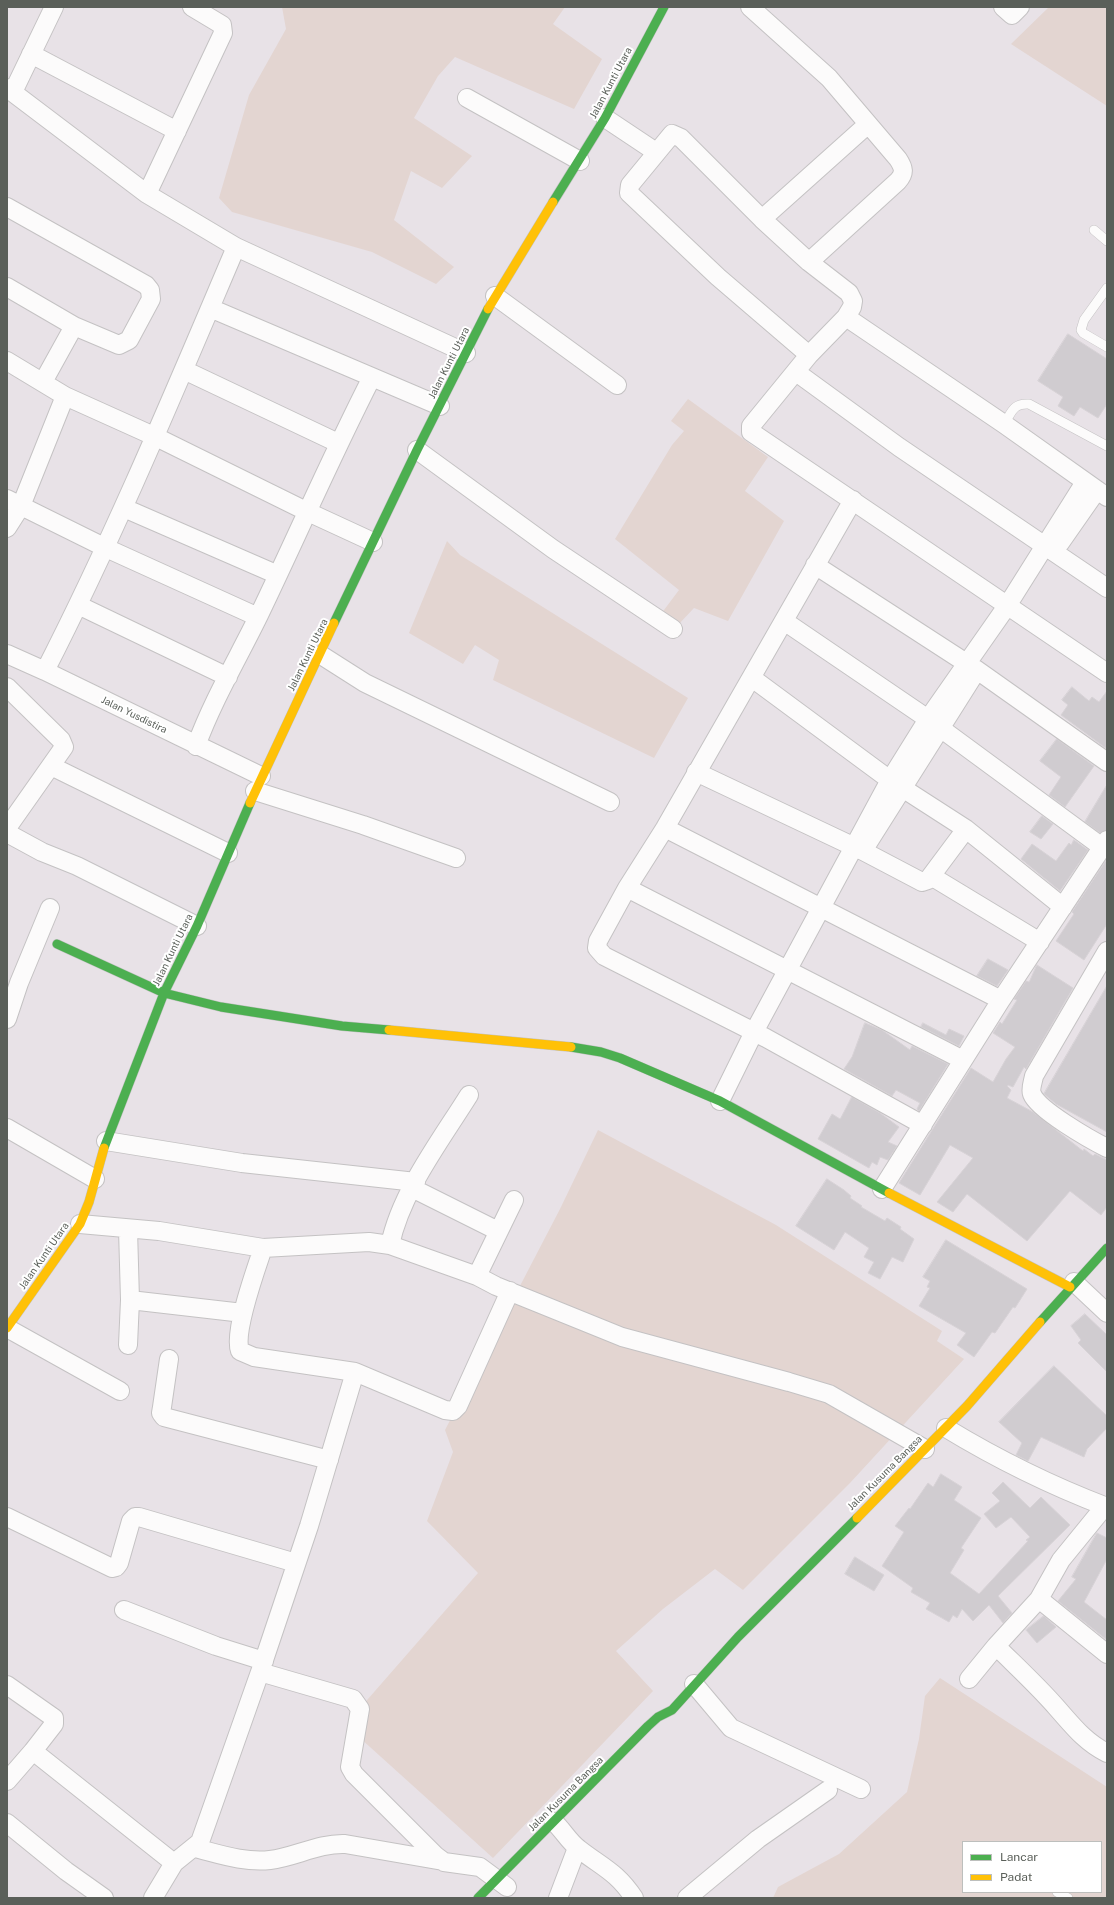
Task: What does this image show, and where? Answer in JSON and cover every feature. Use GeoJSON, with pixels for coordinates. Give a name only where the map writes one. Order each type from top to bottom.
{"type":"FeatureCollection","features":[{"type":"Feature","properties":{"kind":"street"},"geometry":{"type":"LineString","coordinates":[[54,7],[31,54],[10,90],[146,194],[236,246],[466,353]]}},
{"type":"Feature","properties":{"kind":"street"},"geometry":{"type":"LineString","coordinates":[[146,194],[223,33],[222,25],[217,20],[192,7]]}},
{"type":"Feature","properties":{"kind":"street","name":"Jalan Kunti Utara"},"geometry":{"type":"LineString","coordinates":[[9,1322],[70,1240],[80,1224],[106,1141],[164,993],[197,926],[258,784],[321,655],[417,450],[495,296],[580,161],[605,118],[664,7]]}},
{"type":"Feature","properties":{"kind":"street"},"geometry":{"type":"LineString","coordinates":[[750,7],[829,78],[904,169],[903,176],[809,262]]}},
{"type":"Feature","properties":{"kind":"street"},"geometry":{"type":"LineString","coordinates":[[1003,7],[1012,14],[1020,7]]}},
{"type":"Feature","properties":{"kind":"street"},"geometry":{"type":"LineString","coordinates":[[31,54],[177,131]]}},
{"type":"Feature","properties":{"kind":"street"},"geometry":{"type":"LineString","coordinates":[[467,98],[580,161]]}},
{"type":"Feature","properties":{"kind":"street"},"geometry":{"type":"LineString","coordinates":[[605,118],[656,152]]}},
{"type":"Feature","properties":{"kind":"street"},"geometry":{"type":"LineString","coordinates":[[762,219],[867,125]]}},
{"type":"Feature","properties":{"kind":"street"},"geometry":{"type":"LineString","coordinates":[[809,355],[718,277],[633,198],[628,191],[630,185],[670,136],[676,135],[762,219],[809,262],[851,296],[852,307],[846,317],[809,355],[752,426],[752,432],[1107,673]]}},
{"type":"Feature","properties":{"kind":"street"},"geometry":{"type":"LineString","coordinates":[[7,207],[146,285],[150,290],[151,299],[129,340],[120,345],[74,326],[7,287]]}},
{"type":"Feature","properties":{"kind":"street"},"geometry":{"type":"LineString","coordinates":[[44,670],[106,548],[156,437],[236,246]]}},
{"type":"Feature","properties":{"kind":"street"},"geometry":{"type":"LineString","coordinates":[[495,296],[617,385]]}},
{"type":"Feature","properties":{"kind":"street"},"geometry":{"type":"LineString","coordinates":[[210,308],[440,406]]}},
{"type":"Feature","properties":{"kind":"street"},"geometry":{"type":"LineString","coordinates":[[724,1104],[858,848],[896,784],[934,724],[1012,609],[1050,548],[1096,490],[1004,424],[846,317]]}},
{"type":"Feature","properties":{"kind":"street"},"geometry":{"type":"LineString","coordinates":[[43,382],[74,326]]}},
{"type":"Feature","properties":{"kind":"street"},"geometry":{"type":"LineString","coordinates":[[7,361],[64,396],[156,437],[308,512],[373,542]]}},
{"type":"Feature","properties":{"kind":"street"},"geometry":{"type":"LineString","coordinates":[[184,370],[338,443]]}},
{"type":"Feature","properties":{"kind":"street"},"geometry":{"type":"LineString","coordinates":[[796,372],[900,447],[1107,588]]}},
{"type":"Feature","properties":{"kind":"street"},"geometry":{"type":"LineString","coordinates":[[196,746],[308,512],[338,443],[372,377]]}},
{"type":"Feature","properties":{"kind":"street"},"geometry":{"type":"LineString","coordinates":[[7,528],[14,503],[64,396]]}},
{"type":"Feature","properties":{"kind":"street"},"geometry":{"type":"LineString","coordinates":[[417,450],[553,549],[673,629]]}},
{"type":"Feature","properties":{"kind":"street"},"geometry":{"type":"LineString","coordinates":[[853,500],[665,828],[627,888],[597,945],[600,954],[760,1035],[923,1125]]}},
{"type":"Feature","properties":{"kind":"street"},"geometry":{"type":"LineString","coordinates":[[14,503],[106,548],[258,617]]}},
{"type":"Feature","properties":{"kind":"street"},"geometry":{"type":"LineString","coordinates":[[124,508],[278,575]]}},
{"type":"Feature","properties":{"kind":"street"},"geometry":{"type":"LineString","coordinates":[[815,565],[972,667],[1107,762]]}},
{"type":"Feature","properties":{"kind":"street"},"geometry":{"type":"LineString","coordinates":[[78,605],[228,677]]}},
{"type":"Feature","properties":{"kind":"street"},"geometry":{"type":"LineString","coordinates":[[784,621],[1105,843],[1001,1000],[882,1189]]}},
{"type":"Feature","properties":{"kind":"street","name":"Jalan Yusdistira"},"geometry":{"type":"LineString","coordinates":[[7,654],[44,670],[196,746],[258,784],[363,825],[456,858]]}},
{"type":"Feature","properties":{"kind":"street"},"geometry":{"type":"LineString","coordinates":[[321,655],[365,683],[610,802]]}},
{"type":"Feature","properties":{"kind":"street"},"geometry":{"type":"LineString","coordinates":[[752,678],[896,784],[966,829],[1063,907]]}},
{"type":"Feature","properties":{"kind":"street"},"geometry":{"type":"LineString","coordinates":[[7,687],[63,743],[63,750],[7,828]]}},
{"type":"Feature","properties":{"kind":"street"},"geometry":{"type":"LineString","coordinates":[[51,766],[228,853]]}},
{"type":"Feature","properties":{"kind":"street"},"geometry":{"type":"LineString","coordinates":[[696,772],[858,848],[920,882],[926,882],[966,829]]}},
{"type":"Feature","properties":{"kind":"street"},"geometry":{"type":"LineString","coordinates":[[665,828],[1001,1000]]}},
{"type":"Feature","properties":{"kind":"street"},"geometry":{"type":"LineString","coordinates":[[7,833],[42,852],[77,866],[197,926]]}},
{"type":"Feature","properties":{"kind":"street"},"geometry":{"type":"LineString","coordinates":[[931,876],[1040,942]]}},
{"type":"Feature","properties":{"kind":"street"},"geometry":{"type":"LineString","coordinates":[[627,888],[963,1060]]}},
{"type":"Feature","properties":{"kind":"street"},"geometry":{"type":"LineString","coordinates":[[7,1019],[19,983],[50,908]]}},
{"type":"Feature","properties":{"kind":"street"},"geometry":{"type":"LineString","coordinates":[[57,944],[164,993],[221,1007],[342,1026],[588,1049],[610,1054],[642,1066],[724,1104],[882,1189],[1072,1284],[1107,1313]]}},
{"type":"Feature","properties":{"kind":"street"},"geometry":{"type":"LineString","coordinates":[[1107,951],[1034,1076],[1031,1091],[1032,1096],[1042,1106],[1085,1137],[1107,1148]]}},
{"type":"Feature","properties":{"kind":"street"},"geometry":{"type":"LineString","coordinates":[[390,1245],[393,1231],[414,1185],[469,1095]]}},
{"type":"Feature","properties":{"kind":"street"},"geometry":{"type":"LineString","coordinates":[[7,1128],[95,1179]]}},
{"type":"Feature","properties":{"kind":"street"},"geometry":{"type":"LineString","coordinates":[[106,1141],[242,1163],[414,1185],[498,1231]]}},
{"type":"Feature","properties":{"kind":"street"},"geometry":{"type":"LineString","coordinates":[[477,1276],[514,1200]]}},
{"type":"Feature","properties":{"kind":"street"},"geometry":{"type":"LineString","coordinates":[[80,1224],[159,1231],[263,1248],[369,1242],[390,1245],[477,1276],[622,1337],[829,1394],[925,1449]]}},
{"type":"Feature","properties":{"kind":"street"},"geometry":{"type":"LineString","coordinates":[[128,1229],[130,1300],[128,1345]]}},
{"type":"Feature","properties":{"kind":"street"},"geometry":{"type":"LineString","coordinates":[[263,1248],[243,1313],[238,1348],[240,1352],[244,1354],[355,1372],[445,1410],[453,1411],[458,1406],[510,1291]]}},
{"type":"Feature","properties":{"kind":"street","name":"Jalan Kusuma Bangsa"},"geometry":{"type":"LineString","coordinates":[[478,1898],[504,1885],[559,1828],[648,1726],[658,1717],[672,1710],[752,1620],[946,1428],[1072,1284],[1107,1248]]}},
{"type":"Feature","properties":{"kind":"street"},"geometry":{"type":"LineString","coordinates":[[130,1300],[243,1313]]}},
{"type":"Feature","properties":{"kind":"street"},"geometry":{"type":"LineString","coordinates":[[9,1322],[120,1391]]}},
{"type":"Feature","properties":{"kind":"street"},"geometry":{"type":"LineString","coordinates":[[169,1359],[161,1413],[164,1417],[329,1460]]}},
{"type":"Feature","properties":{"kind":"street"},"geometry":{"type":"LineString","coordinates":[[152,1898],[174,1863],[195,1848],[200,1842],[262,1667],[329,1460],[355,1372]]}},
{"type":"Feature","properties":{"kind":"street"},"geometry":{"type":"LineString","coordinates":[[946,1428],[977,1447],[1009,1463],[1106,1507],[1061,1560],[1038,1599],[969,1679]]}},
{"type":"Feature","properties":{"kind":"street"},"geometry":{"type":"LineString","coordinates":[[7,1517],[112,1568],[116,1567],[119,1563],[131,1521],[135,1517],[296,1563]]}},
{"type":"Feature","properties":{"kind":"street"},"geometry":{"type":"LineString","coordinates":[[1038,1599],[1107,1654]]}},
{"type":"Feature","properties":{"kind":"street"},"geometry":{"type":"LineString","coordinates":[[124,1610],[216,1646],[262,1667],[347,1697],[356,1702],[360,1712],[350,1767],[436,1856],[444,1862]]}},
{"type":"Feature","properties":{"kind":"street"},"geometry":{"type":"LineString","coordinates":[[996,1646],[1057,1708],[1082,1738],[1094,1747],[1107,1753]]}},
{"type":"Feature","properties":{"kind":"street"},"geometry":{"type":"LineString","coordinates":[[694,1684],[731,1728],[861,1789]]}},
{"type":"Feature","properties":{"kind":"street"},"geometry":{"type":"LineString","coordinates":[[7,1685],[54,1718],[54,1724],[7,1781]]}},
{"type":"Feature","properties":{"kind":"street","name":"Jalan Kusuma Bangsa"},"geometry":{"type":"LineString","coordinates":[[668,1724],[672,1710]]}},
{"type":"Feature","properties":{"kind":"street"},"geometry":{"type":"LineString","coordinates":[[33,1751],[174,1863]]}},
{"type":"Feature","properties":{"kind":"street"},"geometry":{"type":"LineString","coordinates":[[687,1898],[758,1839],[828,1790]]}},
{"type":"Feature","properties":{"kind":"street"},"geometry":{"type":"LineString","coordinates":[[7,1823],[66,1871],[104,1898]]}},
{"type":"Feature","properties":{"kind":"street"},"geometry":{"type":"LineString","coordinates":[[559,1828],[577,1848],[611,1870],[625,1884],[634,1898]]}},
{"type":"Feature","properties":{"kind":"street"},"geometry":{"type":"LineString","coordinates":[[195,1848],[240,1859],[260,1861],[272,1860],[333,1844],[345,1844],[480,1867],[504,1885]]}},
{"type":"Feature","properties":{"kind":"street"},"geometry":{"type":"LineString","coordinates":[[558,1898],[577,1848]]}},
{"type":"Feature","properties":{"kind":"lane"},"geometry":{"type":"LineString","coordinates":[[1094,230],[1107,242]]}},
{"type":"Feature","properties":{"kind":"lane"},"geometry":{"type":"LineString","coordinates":[[1107,288],[1084,320],[1081,330],[1083,333],[1107,347]]}},
{"type":"Feature","properties":{"kind":"lane"},"geometry":{"type":"LineString","coordinates":[[1004,424],[1015,407],[1020,404],[1030,404],[1107,446]]}},
{"type":"Feature","properties":{"kind":"lane"},"geometry":{"type":"LineString","coordinates":[[1059,1893],[1068,1898]]}},
{"type":"Feature","properties":{"kind":"shaded area"},"geometry":{"type":"Polygon","coordinates":[[[282,7],[565,7],[553,24],[602,59],[574,109],[455,57],[438,76],[414,118],[472,156],[442,188],[411,171],[394,220],[454,267],[436,284],[372,252],[232,212],[219,198],[249,95],[286,29],[282,7]]]}},
{"type":"Feature","properties":{"kind":"shaded area"},"geometry":{"type":"Polygon","coordinates":[[[1049,7],[1107,7],[1107,106],[1011,44],[1049,7]]]}},
{"type":"Feature","properties":{"kind":"shaded area"},"geometry":{"type":"Polygon","coordinates":[[[688,399],[768,457],[745,491],[784,521],[728,621],[694,608],[678,625],[661,614],[679,590],[615,539],[672,445],[684,431],[671,421],[688,399]]]}},
{"type":"Feature","properties":{"kind":"shaded area"},"geometry":{"type":"Polygon","coordinates":[[[447,541],[460,555],[688,698],[654,758],[493,680],[499,660],[475,645],[463,664],[409,633],[447,541]]]}},
{"type":"Feature","properties":{"kind":"shaded area"},"geometry":{"type":"Polygon","coordinates":[[[598,1130],[776,1225],[942,1331],[937,1341],[964,1359],[850,1483],[743,1590],[715,1569],[663,1609],[616,1651],[653,1691],[493,1858],[360,1738],[361,1707],[478,1573],[427,1521],[453,1452],[445,1430],[560,1209],[598,1130]]]}},
{"type":"Feature","properties":{"kind":"shaded area"},"geometry":{"type":"Polygon","coordinates":[[[940,1678],[1107,1787],[1107,1898],[773,1898],[778,1887],[839,1854],[907,1792],[919,1739],[925,1696],[940,1678]]]}},
{"type":"Feature","properties":{"kind":"building"},"geometry":{"type":"Polygon","coordinates":[[[1068,334],[1107,359],[1107,404],[1098,418],[1080,407],[1074,416],[1058,406],[1063,397],[1038,381],[1068,334]]]}},
{"type":"Feature","properties":{"kind":"building"},"geometry":{"type":"Polygon","coordinates":[[[1072,687],[1089,701],[1092,697],[1099,702],[1107,691],[1107,749],[1061,715],[1068,705],[1062,700],[1072,687]]]}},
{"type":"Feature","properties":{"kind":"building"},"geometry":{"type":"Polygon","coordinates":[[[1057,739],[1094,766],[1065,807],[1049,795],[1061,777],[1040,761],[1057,739]]]}},
{"type":"Feature","properties":{"kind":"building"},"geometry":{"type":"Polygon","coordinates":[[[1107,785],[1107,830],[1100,833],[1085,822],[1107,785]]]}},
{"type":"Feature","properties":{"kind":"building"},"geometry":{"type":"Polygon","coordinates":[[[1042,816],[1053,824],[1041,839],[1030,832],[1042,816]]]}},
{"type":"Feature","properties":{"kind":"building"},"geometry":{"type":"Polygon","coordinates":[[[1074,840],[1088,850],[1060,891],[1021,859],[1032,844],[1056,861],[1069,843],[1071,845],[1074,840]]]}},
{"type":"Feature","properties":{"kind":"building"},"geometry":{"type":"Polygon","coordinates":[[[1107,859],[1107,924],[1084,960],[1056,941],[1074,914],[1072,912],[1107,859]]]}},
{"type":"Feature","properties":{"kind":"building"},"geometry":{"type":"Polygon","coordinates":[[[988,959],[1008,970],[997,986],[977,976],[988,959]]]}},
{"type":"Feature","properties":{"kind":"building"},"geometry":{"type":"Polygon","coordinates":[[[1037,965],[1073,988],[1026,1069],[1024,1067],[1013,1087],[1007,1086],[1011,1090],[1007,1098],[1033,1112],[1083,1151],[1084,1149],[1093,1156],[1095,1154],[1107,1160],[1107,1207],[1101,1215],[1070,1191],[1027,1241],[967,1194],[953,1212],[937,1202],[973,1158],[950,1145],[920,1195],[899,1183],[971,1068],[993,1082],[1006,1059],[1015,1047],[993,1033],[1000,1022],[1002,1024],[1017,1000],[1014,999],[1026,981],[1029,982],[1037,965]]]}},
{"type":"Feature","properties":{"kind":"building"},"geometry":{"type":"Polygon","coordinates":[[[1107,986],[1107,1132],[1056,1104],[1044,1094],[1107,986]]]}},
{"type":"Feature","properties":{"kind":"building"},"geometry":{"type":"Polygon","coordinates":[[[865,1023],[882,1030],[910,1050],[912,1046],[948,1064],[919,1111],[917,1109],[920,1103],[896,1090],[892,1096],[844,1069],[852,1057],[865,1023]]]}},
{"type":"Feature","properties":{"kind":"building"},"geometry":{"type":"Polygon","coordinates":[[[923,1023],[946,1035],[949,1029],[964,1036],[959,1046],[921,1027],[923,1023]]]}},
{"type":"Feature","properties":{"kind":"building"},"geometry":{"type":"Polygon","coordinates":[[[852,1097],[880,1113],[899,1127],[888,1142],[897,1146],[888,1160],[880,1157],[877,1165],[872,1162],[869,1168],[818,1139],[832,1114],[840,1119],[852,1097]]]}},
{"type":"Feature","properties":{"kind":"building"},"geometry":{"type":"Polygon","coordinates":[[[827,1179],[844,1190],[851,1196],[850,1198],[862,1206],[861,1207],[885,1221],[887,1218],[901,1227],[900,1229],[914,1239],[903,1262],[892,1257],[880,1279],[868,1273],[874,1262],[864,1257],[869,1248],[845,1232],[834,1250],[796,1226],[827,1179]]]}},
{"type":"Feature","properties":{"kind":"building"},"geometry":{"type":"Polygon","coordinates":[[[946,1240],[1027,1289],[1015,1308],[1013,1307],[995,1333],[992,1332],[974,1357],[957,1345],[966,1333],[919,1306],[930,1288],[927,1287],[930,1281],[923,1277],[946,1240]]]}},
{"type":"Feature","properties":{"kind":"building"},"geometry":{"type":"Polygon","coordinates":[[[1085,1314],[1107,1335],[1107,1372],[1078,1343],[1081,1340],[1071,1326],[1085,1314]]]}},
{"type":"Feature","properties":{"kind":"building"},"geometry":{"type":"Polygon","coordinates":[[[1054,1366],[1107,1416],[1107,1428],[1087,1449],[1084,1457],[1041,1437],[1028,1461],[1016,1455],[1022,1443],[999,1422],[1054,1366]]]}},
{"type":"Feature","properties":{"kind":"building"},"geometry":{"type":"Polygon","coordinates":[[[941,1474],[962,1487],[954,1500],[981,1518],[961,1548],[964,1550],[950,1573],[979,1594],[1030,1537],[1011,1517],[996,1528],[984,1514],[1000,1501],[992,1493],[1003,1482],[1030,1508],[1041,1497],[1070,1525],[998,1596],[1012,1613],[1003,1623],[989,1605],[973,1621],[962,1609],[957,1618],[953,1615],[949,1622],[926,1609],[930,1603],[911,1592],[913,1588],[882,1566],[904,1532],[895,1526],[909,1508],[910,1509],[928,1483],[933,1487],[941,1474]]]}},
{"type":"Feature","properties":{"kind":"building"},"geometry":{"type":"Polygon","coordinates":[[[1097,1533],[1107,1538],[1107,1559],[1084,1602],[1107,1620],[1107,1640],[1058,1601],[1076,1579],[1072,1577],[1097,1533]]]}},
{"type":"Feature","properties":{"kind":"building"},"geometry":{"type":"Polygon","coordinates":[[[855,1557],[884,1575],[874,1591],[845,1574],[855,1557]]]}},
{"type":"Feature","properties":{"kind":"building"},"geometry":{"type":"Polygon","coordinates":[[[1044,1616],[1056,1627],[1037,1643],[1026,1630],[1044,1616]]]}},
{"type":"Feature","properties":{"kind":"traffic: fast"},"geometry":{"type":"LineString","coordinates":[[553,202],[605,118],[664,7]]}},
{"type":"Feature","properties":{"kind":"traffic: fast"},"geometry":{"type":"LineString","coordinates":[[334,623],[417,450],[488,309]]}},
{"type":"Feature","properties":{"kind":"traffic: fast"},"geometry":{"type":"LineString","coordinates":[[104,1148],[164,993],[197,926],[250,803]]}},
{"type":"Feature","properties":{"kind":"traffic: fast"},"geometry":{"type":"LineString","coordinates":[[57,944],[164,993],[221,1007],[342,1026],[389,1030]]}},
{"type":"Feature","properties":{"kind":"traffic: fast"},"geometry":{"type":"LineString","coordinates":[[571,1047],[601,1052],[620,1058],[720,1101],[889,1193]]}},
{"type":"Feature","properties":{"kind":"traffic: fast"},"geometry":{"type":"LineString","coordinates":[[1040,1322],[1107,1248]]}},
{"type":"Feature","properties":{"kind":"traffic: fast"},"geometry":{"type":"LineString","coordinates":[[478,1898],[648,1726],[658,1717],[672,1710],[738,1637],[857,1518]]}},
{"type":"Feature","properties":{"kind":"traffic: slow"},"geometry":{"type":"LineString","coordinates":[[488,309],[553,202]]}},
{"type":"Feature","properties":{"kind":"traffic: slow"},"geometry":{"type":"LineString","coordinates":[[250,803],[334,623]]}},
{"type":"Feature","properties":{"kind":"traffic: slow"},"geometry":{"type":"LineString","coordinates":[[389,1030],[571,1047]]}},
{"type":"Feature","properties":{"kind":"traffic: slow"},"geometry":{"type":"LineString","coordinates":[[7,1328],[80,1224],[89,1202],[104,1148]]}},
{"type":"Feature","properties":{"kind":"traffic: slow"},"geometry":{"type":"LineString","coordinates":[[889,1193],[1070,1287]]}},
{"type":"Feature","properties":{"kind":"traffic: slow"},"geometry":{"type":"LineString","coordinates":[[857,1518],[967,1406],[1040,1322]]}}]}
